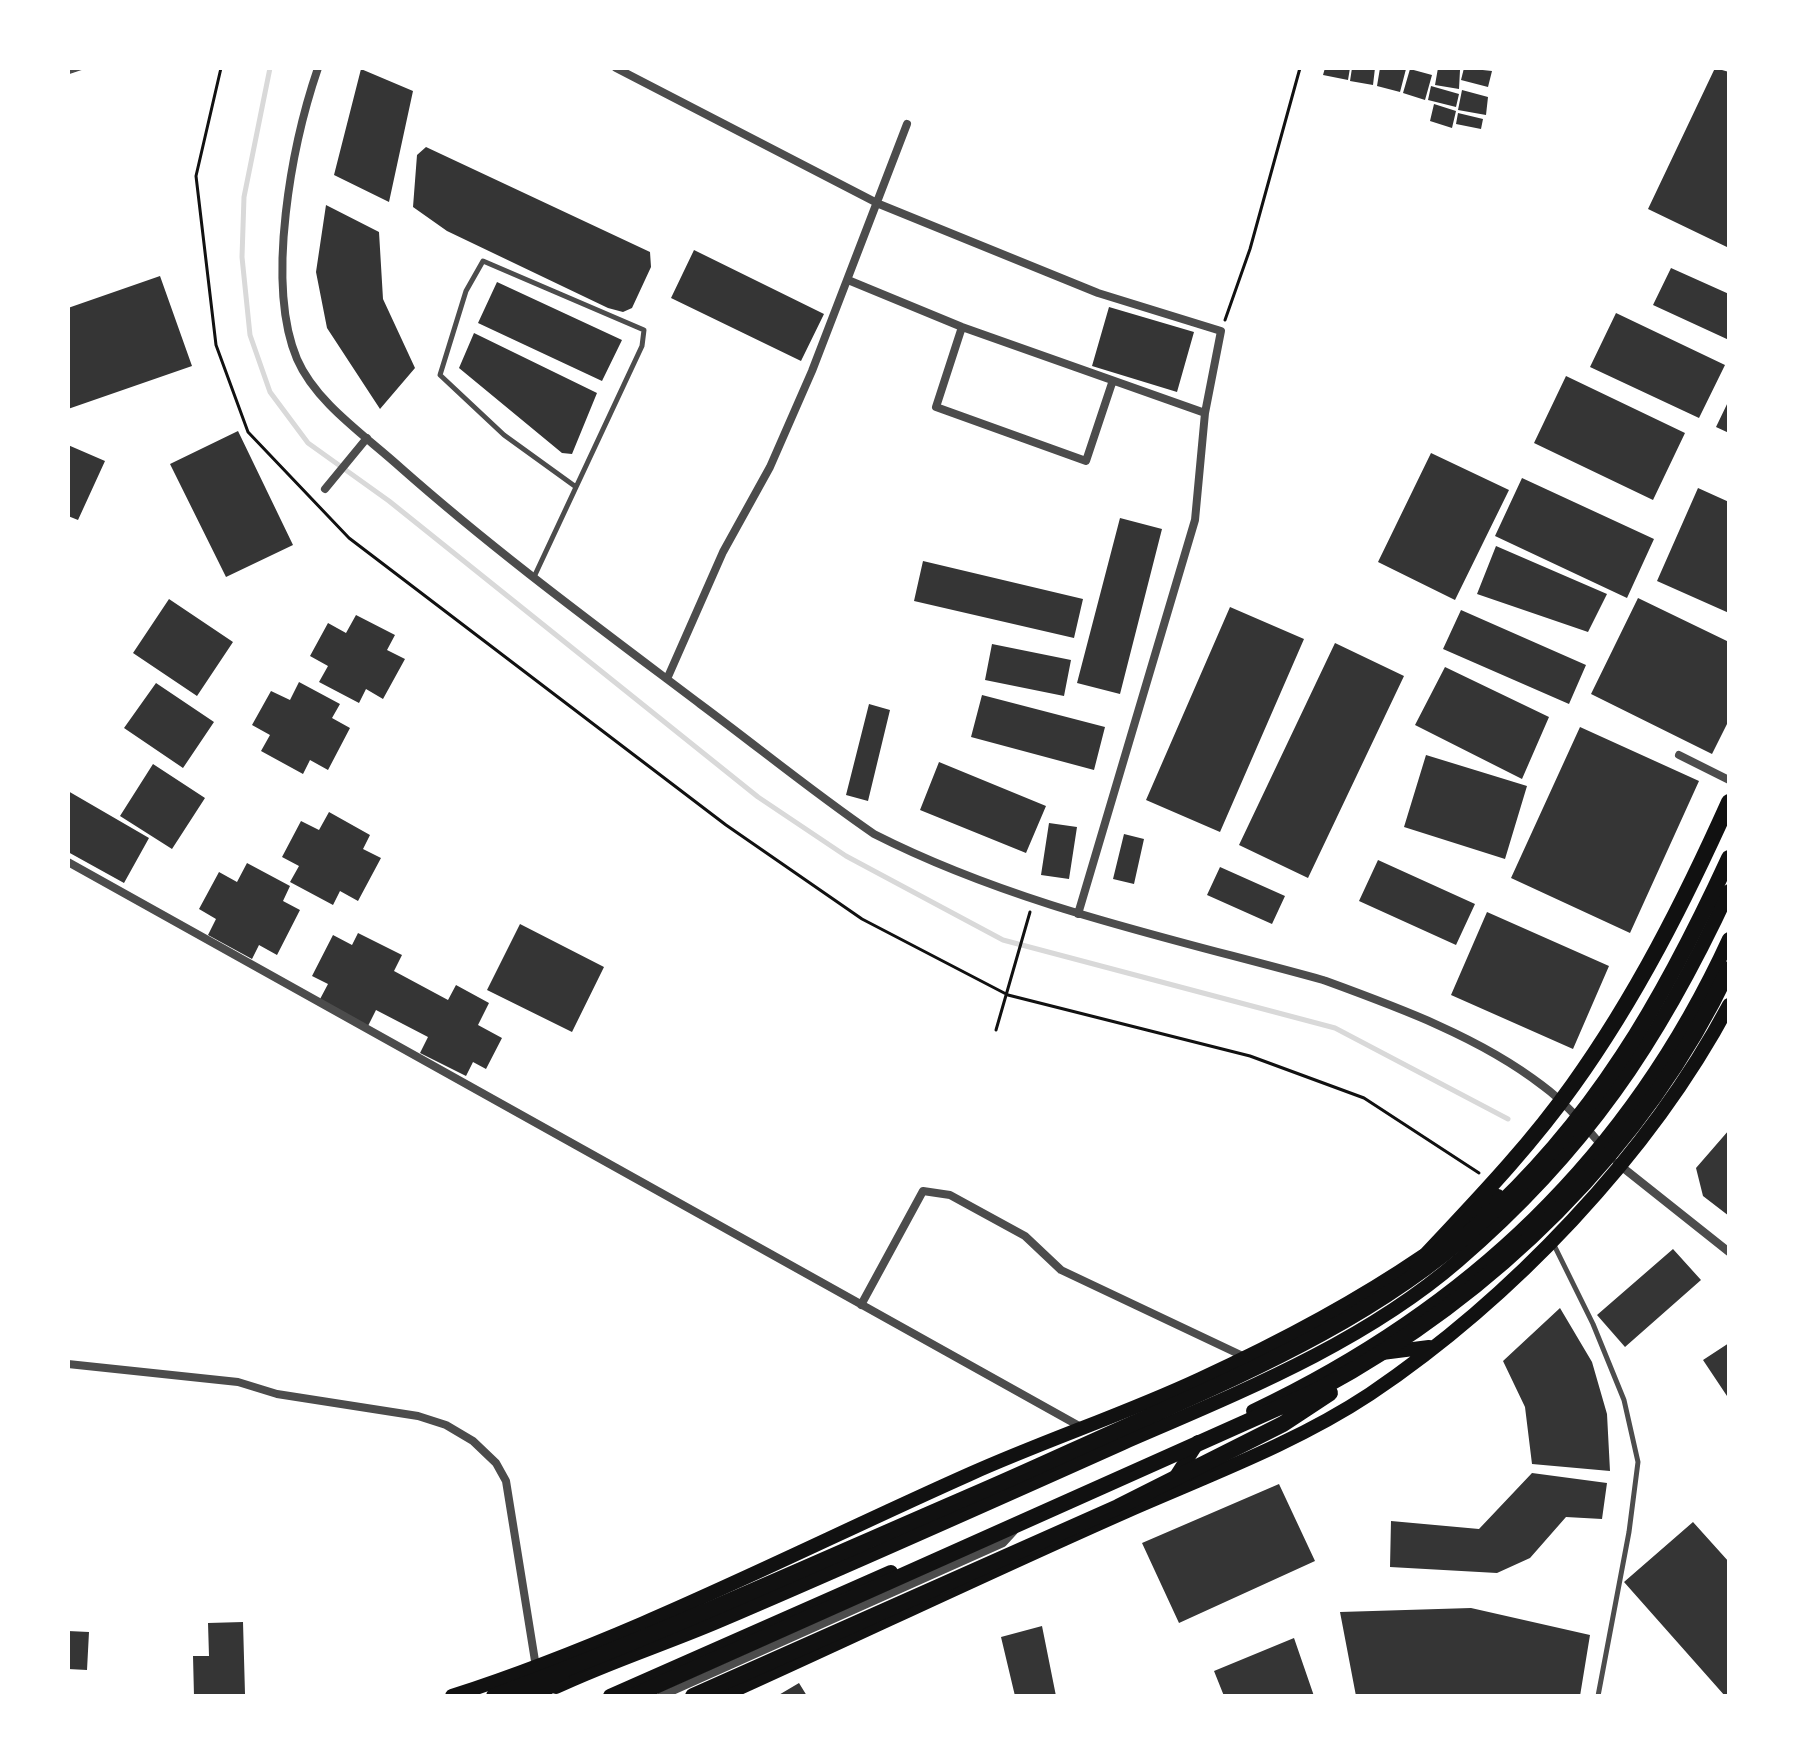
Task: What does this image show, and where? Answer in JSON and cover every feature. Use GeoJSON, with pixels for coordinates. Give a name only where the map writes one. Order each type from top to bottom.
{"type":"FeatureCollection","features":[{"type":"Feature","properties":{"kind":"highway"},"geometry":{"type":"LineString","coordinates":[[1390,1294],[1483,1194],[1571,1088],[1649,965],[1729,802]]}},
{"type":"Feature","properties":{"kind":"highway"},"geometry":{"type":"LineString","coordinates":[[530,1696],[672,1628],[1279,1359],[1390,1294],[1480,1224],[1560,1143],[1593,1102],[1666,988],[1729,858]]}},
{"type":"Feature","properties":{"kind":"highway"},"geometry":{"type":"LineString","coordinates":[[633,1696],[1274,1411],[1422,1328],[1545,1225],[1580,1188],[1661,1086],[1696,1033],[1729,969]]}},
{"type":"Feature","properties":{"kind":"highway"},"geometry":{"type":"LineString","coordinates":[[693,1696],[1066,1531],[1189,1473],[1283,1424],[1364,1360]]}},
{"type":"Feature","properties":{"kind":"highway"},"geometry":{"type":"LineString","coordinates":[[494,1696],[672,1628]]}},
{"type":"Feature","properties":{"kind":"main road"},"geometry":{"type":"LineString","coordinates":[[452,1696],[537,1668],[650,1621],[969,1475],[1246,1357],[1397,1274],[1468,1223],[1516,1178],[1575,1114],[1649,1004],[1729,847]]}},
{"type":"Feature","properties":{"kind":"main road"},"geometry":{"type":"LineString","coordinates":[[537,1696],[718,1621],[1258,1382],[1355,1332],[1407,1297],[1455,1264],[1533,1192],[1588,1129],[1629,1074],[1683,987],[1729,891]]}},
{"type":"Feature","properties":{"kind":"main road"},"geometry":{"type":"LineString","coordinates":[[610,1696],[1364,1360],[1459,1286],[1547,1206],[1602,1145],[1689,1018],[1729,939]]}},
{"type":"Feature","properties":{"kind":"main road"},"geometry":{"type":"LineString","coordinates":[[722,1696],[1343,1410],[1430,1347],[1551,1240],[1620,1167],[1670,1104],[1729,1005]]}},
{"type":"Feature","properties":{"kind":"main road"},"geometry":{"type":"LineString","coordinates":[[1364,1360],[1430,1347]]}},
{"type":"Feature","properties":{"kind":"main road"},"geometry":{"type":"LineString","coordinates":[[1164,1495],[1203,1434]]}},
{"type":"Feature","properties":{"kind":"main road"},"geometry":{"type":"LineString","coordinates":[[718,1621],[743,1579]]}},
{"type":"Feature","properties":{"kind":"main road"},"geometry":{"type":"LineString","coordinates":[[530,1696],[650,1621]]}},
{"type":"Feature","properties":{"kind":"street"},"geometry":{"type":"LineString","coordinates":[[318,68],[294,169],[282,254],[284,310],[298,362],[328,402],[473,532],[874,834],[947,869],[1033,900],[1323,980],[1368,996],[1500,1058],[1543,1085],[1575,1114],[1620,1167],[1729,1252]]}},
{"type":"Feature","properties":{"kind":"street"},"geometry":{"type":"LineString","coordinates":[[616,68],[879,204],[1098,293],[1221,331],[1205,413],[1195,520],[1078,914]]}},
{"type":"Feature","properties":{"kind":"street"},"geometry":{"type":"LineString","coordinates":[[667,679],[723,552],[770,467],[879,204],[907,124]]}},
{"type":"Feature","properties":{"kind":"street"},"geometry":{"type":"LineString","coordinates":[[848,280],[1112,383],[1205,413]]}},
{"type":"Feature","properties":{"kind":"street"},"geometry":{"type":"LineString","coordinates":[[962,327],[936,407],[1086,461],[1112,383]]}},
{"type":"Feature","properties":{"kind":"street"},"geometry":{"type":"LineString","coordinates":[[325,489],[367,438]]}},
{"type":"Feature","properties":{"kind":"street"},"geometry":{"type":"LineString","coordinates":[[1679,755],[1728,776]]}},
{"type":"Feature","properties":{"kind":"street"},"geometry":{"type":"LineString","coordinates":[[68,862],[1081,1428]]}},
{"type":"Feature","properties":{"kind":"street"},"geometry":{"type":"LineString","coordinates":[[1629,1074],[1670,1104]]}},
{"type":"Feature","properties":{"kind":"street"},"geometry":{"type":"LineString","coordinates":[[1516,1178],[1547,1206]]}},
{"type":"Feature","properties":{"kind":"street"},"geometry":{"type":"LineString","coordinates":[[861,1305],[923,1191],[950,1195],[1025,1236],[1061,1270],[1246,1357],[1258,1382]]}},
{"type":"Feature","properties":{"kind":"street"},"geometry":{"type":"LineString","coordinates":[[68,1364],[238,1382],[277,1394],[418,1416],[461,1433],[490,1456],[506,1481],[537,1668]]}},
{"type":"Feature","properties":{"kind":"street"},"geometry":{"type":"LineString","coordinates":[[661,1696],[1003,1543],[1037,1508]]}},
{"type":"Feature","properties":{"kind":"street"},"geometry":{"type":"LineString","coordinates":[[1003,1543],[1059,1543]]}},
{"type":"Feature","properties":{"kind":"lane"},"geometry":{"type":"LineString","coordinates":[[68,72],[80,68]]}},
{"type":"Feature","properties":{"kind":"lane"},"geometry":{"type":"LineString","coordinates":[[534,578],[642,346],[644,330],[483,261],[466,291],[440,375],[504,435],[576,487]]}},
{"type":"Feature","properties":{"kind":"lane"},"geometry":{"type":"LineString","coordinates":[[1551,1240],[1593,1324],[1624,1400],[1638,1462],[1629,1532],[1598,1696]]}},
{"type":"Feature","properties":{"kind":"path"},"geometry":{"type":"LineString","coordinates":[[1221,331],[1250,249],[1300,68]]}},
{"type":"Feature","properties":{"kind":"path"},"geometry":{"type":"LineString","coordinates":[[996,1030],[1033,900]]}},
{"type":"Feature","properties":{"kind":"building"},"geometry":{"type":"Polygon","coordinates":[[[1325,68],[1350,68],[1348,80],[1323,75],[1325,68]]]}},
{"type":"Feature","properties":{"kind":"building"},"geometry":{"type":"Polygon","coordinates":[[[1352,68],[1375,68],[1373,85],[1350,81],[1352,68]]]}},
{"type":"Feature","properties":{"kind":"building"},"geometry":{"type":"Polygon","coordinates":[[[1380,68],[1406,69],[1400,92],[1377,86],[1380,68]]]}},
{"type":"Feature","properties":{"kind":"building"},"geometry":{"type":"Polygon","coordinates":[[[1438,68],[1460,70],[1459,89],[1435,85],[1438,68]]]}},
{"type":"Feature","properties":{"kind":"building"},"geometry":{"type":"Polygon","coordinates":[[[1464,68],[1492,71],[1488,87],[1461,80],[1464,68]]]}},
{"type":"Feature","properties":{"kind":"building"},"geometry":{"type":"Polygon","coordinates":[[[1715,68],[1729,72],[1729,248],[1648,209],[1715,68]]]}},
{"type":"Feature","properties":{"kind":"building"},"geometry":{"type":"Polygon","coordinates":[[[361,69],[413,91],[389,202],[334,175],[361,69]]]}},
{"type":"Feature","properties":{"kind":"building"},"geometry":{"type":"Polygon","coordinates":[[[1410,69],[1432,75],[1425,100],[1403,93],[1410,69]]]}},
{"type":"Feature","properties":{"kind":"building"},"geometry":{"type":"Polygon","coordinates":[[[1431,86],[1459,94],[1456,107],[1428,100],[1431,86]]]}},
{"type":"Feature","properties":{"kind":"building"},"geometry":{"type":"Polygon","coordinates":[[[1462,90],[1488,97],[1486,115],[1458,110],[1462,90]]]}},
{"type":"Feature","properties":{"kind":"building"},"geometry":{"type":"Polygon","coordinates":[[[1434,104],[1456,111],[1452,128],[1430,121],[1434,104]]]}},
{"type":"Feature","properties":{"kind":"building"},"geometry":{"type":"Polygon","coordinates":[[[1458,113],[1483,119],[1481,129],[1456,124],[1458,113]]]}},
{"type":"Feature","properties":{"kind":"building"},"geometry":{"type":"Polygon","coordinates":[[[426,147],[650,252],[651,267],[632,308],[623,312],[608,308],[447,231],[413,207],[417,155],[426,147]]]}},
{"type":"Feature","properties":{"kind":"building"},"geometry":{"type":"Polygon","coordinates":[[[326,205],[379,232],[383,299],[415,368],[380,409],[327,328],[316,272],[326,205]]]}},
{"type":"Feature","properties":{"kind":"building"},"geometry":{"type":"Polygon","coordinates":[[[694,250],[824,314],[801,361],[671,298],[694,250]]]}},
{"type":"Feature","properties":{"kind":"building"},"geometry":{"type":"Polygon","coordinates":[[[1671,268],[1729,294],[1729,340],[1653,305],[1671,268]]]}},
{"type":"Feature","properties":{"kind":"building"},"geometry":{"type":"Polygon","coordinates":[[[160,276],[192,366],[68,409],[68,308],[160,276]]]}},
{"type":"Feature","properties":{"kind":"building"},"geometry":{"type":"Polygon","coordinates":[[[497,282],[622,340],[602,381],[478,323],[497,282]]]}},
{"type":"Feature","properties":{"kind":"building"},"geometry":{"type":"Polygon","coordinates":[[[1109,307],[1194,332],[1177,392],[1092,366],[1109,307]]]}},
{"type":"Feature","properties":{"kind":"building"},"geometry":{"type":"Polygon","coordinates":[[[1616,313],[1725,365],[1699,418],[1590,367],[1616,313]]]}},
{"type":"Feature","properties":{"kind":"building"},"geometry":{"type":"Polygon","coordinates":[[[474,333],[597,393],[572,454],[562,453],[459,368],[474,333]]]}},
{"type":"Feature","properties":{"kind":"building"},"geometry":{"type":"Polygon","coordinates":[[[1566,376],[1685,433],[1653,500],[1534,443],[1566,376]]]}},
{"type":"Feature","properties":{"kind":"building"},"geometry":{"type":"Polygon","coordinates":[[[1729,400],[1729,433],[1716,427],[1729,400]]]}},
{"type":"Feature","properties":{"kind":"building"},"geometry":{"type":"Polygon","coordinates":[[[238,431],[293,545],[226,577],[170,464],[238,431]]]}},
{"type":"Feature","properties":{"kind":"building"},"geometry":{"type":"Polygon","coordinates":[[[68,445],[105,461],[78,520],[68,516],[68,445]]]}},
{"type":"Feature","properties":{"kind":"building"},"geometry":{"type":"Polygon","coordinates":[[[1431,453],[1509,490],[1455,600],[1378,562],[1431,453]]]}},
{"type":"Feature","properties":{"kind":"building"},"geometry":{"type":"Polygon","coordinates":[[[1522,478],[1654,539],[1627,598],[1495,536],[1522,478]]]}},
{"type":"Feature","properties":{"kind":"building"},"geometry":{"type":"Polygon","coordinates":[[[1698,488],[1729,502],[1729,613],[1657,581],[1698,488]]]}},
{"type":"Feature","properties":{"kind":"building"},"geometry":{"type":"Polygon","coordinates":[[[1120,518],[1162,529],[1120,694],[1077,683],[1120,518]]]}},
{"type":"Feature","properties":{"kind":"building"},"geometry":{"type":"Polygon","coordinates":[[[1496,546],[1607,594],[1588,632],[1477,594],[1496,546]]]}},
{"type":"Feature","properties":{"kind":"building"},"geometry":{"type":"Polygon","coordinates":[[[923,561],[1083,599],[1074,638],[914,601],[923,561]]]}},
{"type":"Feature","properties":{"kind":"building"},"geometry":{"type":"Polygon","coordinates":[[[1638,598],[1729,642],[1729,720],[1712,754],[1591,694],[1638,598]]]}},
{"type":"Feature","properties":{"kind":"building"},"geometry":{"type":"Polygon","coordinates":[[[169,599],[233,642],[197,696],[133,653],[169,599]]]}},
{"type":"Feature","properties":{"kind":"building"},"geometry":{"type":"Polygon","coordinates":[[[1230,607],[1304,639],[1220,832],[1146,800],[1230,607]]]}},
{"type":"Feature","properties":{"kind":"building"},"geometry":{"type":"Polygon","coordinates":[[[1461,610],[1586,665],[1569,704],[1443,649],[1461,610]]]}},
{"type":"Feature","properties":{"kind":"building"},"geometry":{"type":"Polygon","coordinates":[[[356,615],[395,635],[387,650],[405,659],[383,699],[366,689],[359,703],[319,682],[328,666],[310,656],[328,623],[346,633],[356,615]]]}},
{"type":"Feature","properties":{"kind":"building"},"geometry":{"type":"Polygon","coordinates":[[[1335,643],[1404,676],[1308,878],[1239,845],[1335,643]]]}},
{"type":"Feature","properties":{"kind":"building"},"geometry":{"type":"Polygon","coordinates":[[[992,644],[1071,660],[1064,696],[985,680],[992,644]]]}},
{"type":"Feature","properties":{"kind":"building"},"geometry":{"type":"Polygon","coordinates":[[[1445,667],[1549,717],[1522,779],[1415,725],[1445,667]]]}},
{"type":"Feature","properties":{"kind":"building"},"geometry":{"type":"Polygon","coordinates":[[[299,682],[340,704],[332,718],[350,728],[328,770],[310,760],[303,774],[261,751],[270,735],[252,725],[271,691],[290,700],[299,682]]]}},
{"type":"Feature","properties":{"kind":"building"},"geometry":{"type":"Polygon","coordinates":[[[156,683],[214,722],[183,768],[124,728],[156,683]]]}},
{"type":"Feature","properties":{"kind":"building"},"geometry":{"type":"Polygon","coordinates":[[[982,695],[1105,727],[1094,770],[971,737],[982,695]]]}},
{"type":"Feature","properties":{"kind":"building"},"geometry":{"type":"Polygon","coordinates":[[[869,704],[890,710],[868,801],[846,795],[869,704]]]}},
{"type":"Feature","properties":{"kind":"building"},"geometry":{"type":"Polygon","coordinates":[[[1580,727],[1699,781],[1630,933],[1511,878],[1580,727]]]}},
{"type":"Feature","properties":{"kind":"building"},"geometry":{"type":"Polygon","coordinates":[[[1426,755],[1527,786],[1505,859],[1404,827],[1426,755]]]}},
{"type":"Feature","properties":{"kind":"building"},"geometry":{"type":"Polygon","coordinates":[[[939,762],[1046,806],[1026,853],[920,810],[939,762]]]}},
{"type":"Feature","properties":{"kind":"building"},"geometry":{"type":"Polygon","coordinates":[[[153,764],[205,798],[172,849],[120,816],[153,764]]]}},
{"type":"Feature","properties":{"kind":"building"},"geometry":{"type":"Polygon","coordinates":[[[68,791],[149,838],[124,883],[68,852],[68,791]]]}},
{"type":"Feature","properties":{"kind":"building"},"geometry":{"type":"Polygon","coordinates":[[[329,812],[370,835],[363,849],[381,858],[358,901],[340,891],[333,905],[290,882],[299,866],[282,857],[301,821],[319,830],[329,812]]]}},
{"type":"Feature","properties":{"kind":"building"},"geometry":{"type":"Polygon","coordinates":[[[1049,823],[1077,827],[1069,879],[1041,875],[1049,823]]]}},
{"type":"Feature","properties":{"kind":"building"},"geometry":{"type":"Polygon","coordinates":[[[1124,834],[1144,839],[1134,884],[1113,879],[1124,834]]]}},
{"type":"Feature","properties":{"kind":"building"},"geometry":{"type":"Polygon","coordinates":[[[1378,860],[1475,904],[1456,945],[1359,901],[1378,860]]]}},
{"type":"Feature","properties":{"kind":"building"},"geometry":{"type":"Polygon","coordinates":[[[247,863],[290,886],[283,901],[300,910],[277,955],[259,945],[252,959],[208,935],[216,919],[199,909],[219,872],[237,882],[247,863]]]}},
{"type":"Feature","properties":{"kind":"building"},"geometry":{"type":"Polygon","coordinates":[[[1220,867],[1285,896],[1272,924],[1207,895],[1220,867]]]}},
{"type":"Feature","properties":{"kind":"building"},"geometry":{"type":"Polygon","coordinates":[[[1487,912],[1609,966],[1573,1049],[1451,995],[1487,912]]]}},
{"type":"Feature","properties":{"kind":"building"},"geometry":{"type":"Polygon","coordinates":[[[520,924],[604,967],[572,1032],[487,990],[520,924]]]}},
{"type":"Feature","properties":{"kind":"building"},"geometry":{"type":"Polygon","coordinates":[[[358,933],[402,955],[394,971],[448,1000],[456,985],[489,1003],[478,1025],[502,1038],[486,1069],[473,1062],[466,1076],[420,1053],[428,1037],[376,1010],[368,1026],[319,1001],[328,984],[312,976],[333,935],[352,945],[358,933]]]}},
{"type":"Feature","properties":{"kind":"building"},"geometry":{"type":"Polygon","coordinates":[[[1729,1130],[1729,1216],[1703,1196],[1696,1168],[1729,1130]]]}},
{"type":"Feature","properties":{"kind":"building"},"geometry":{"type":"Polygon","coordinates":[[[1673,1249],[1701,1280],[1625,1347],[1597,1315],[1673,1249]]]}},
{"type":"Feature","properties":{"kind":"building"},"geometry":{"type":"Polygon","coordinates":[[[1560,1308],[1592,1362],[1607,1414],[1610,1471],[1532,1464],[1525,1407],[1503,1361],[1560,1308]]]}},
{"type":"Feature","properties":{"kind":"building"},"geometry":{"type":"Polygon","coordinates":[[[1729,1343],[1729,1399],[1703,1360],[1729,1343]]]}},
{"type":"Feature","properties":{"kind":"building"},"geometry":{"type":"Polygon","coordinates":[[[1532,1473],[1607,1483],[1602,1519],[1566,1517],[1530,1558],[1497,1573],[1390,1567],[1391,1521],[1479,1529],[1532,1473]]]}},
{"type":"Feature","properties":{"kind":"building"},"geometry":{"type":"Polygon","coordinates":[[[1279,1484],[1315,1561],[1179,1623],[1142,1543],[1279,1484]]]}},
{"type":"Feature","properties":{"kind":"building"},"geometry":{"type":"Polygon","coordinates":[[[1693,1522],[1729,1562],[1729,1696],[1725,1696],[1624,1582],[1693,1522]]]}},
{"type":"Feature","properties":{"kind":"building"},"geometry":{"type":"Polygon","coordinates":[[[1471,1608],[1590,1635],[1580,1696],[1356,1696],[1340,1612],[1471,1608]]]}},
{"type":"Feature","properties":{"kind":"building"},"geometry":{"type":"Polygon","coordinates":[[[243,1622],[245,1694],[194,1696],[193,1656],[209,1656],[208,1623],[243,1622]]]}},
{"type":"Feature","properties":{"kind":"building"},"geometry":{"type":"Polygon","coordinates":[[[1042,1626],[1056,1696],[1015,1696],[1001,1637],[1042,1626]]]}},
{"type":"Feature","properties":{"kind":"building"},"geometry":{"type":"Polygon","coordinates":[[[68,1631],[89,1632],[87,1670],[68,1669],[68,1631]]]}},
{"type":"Feature","properties":{"kind":"building"},"geometry":{"type":"Polygon","coordinates":[[[1294,1638],[1314,1696],[1224,1696],[1214,1671],[1294,1638]]]}},
{"type":"Feature","properties":{"kind":"building"},"geometry":{"type":"Polygon","coordinates":[[[799,1683],[807,1696],[777,1696],[799,1683]]]}},
{"type":"Feature","properties":{"kind":"waterway"},"geometry":{"type":"LineString","coordinates":[[270,68],[244,197],[242,257],[250,335],[270,392],[308,443],[389,501],[758,797],[846,856],[1003,940],[1335,1028],[1508,1119]]}}]}
